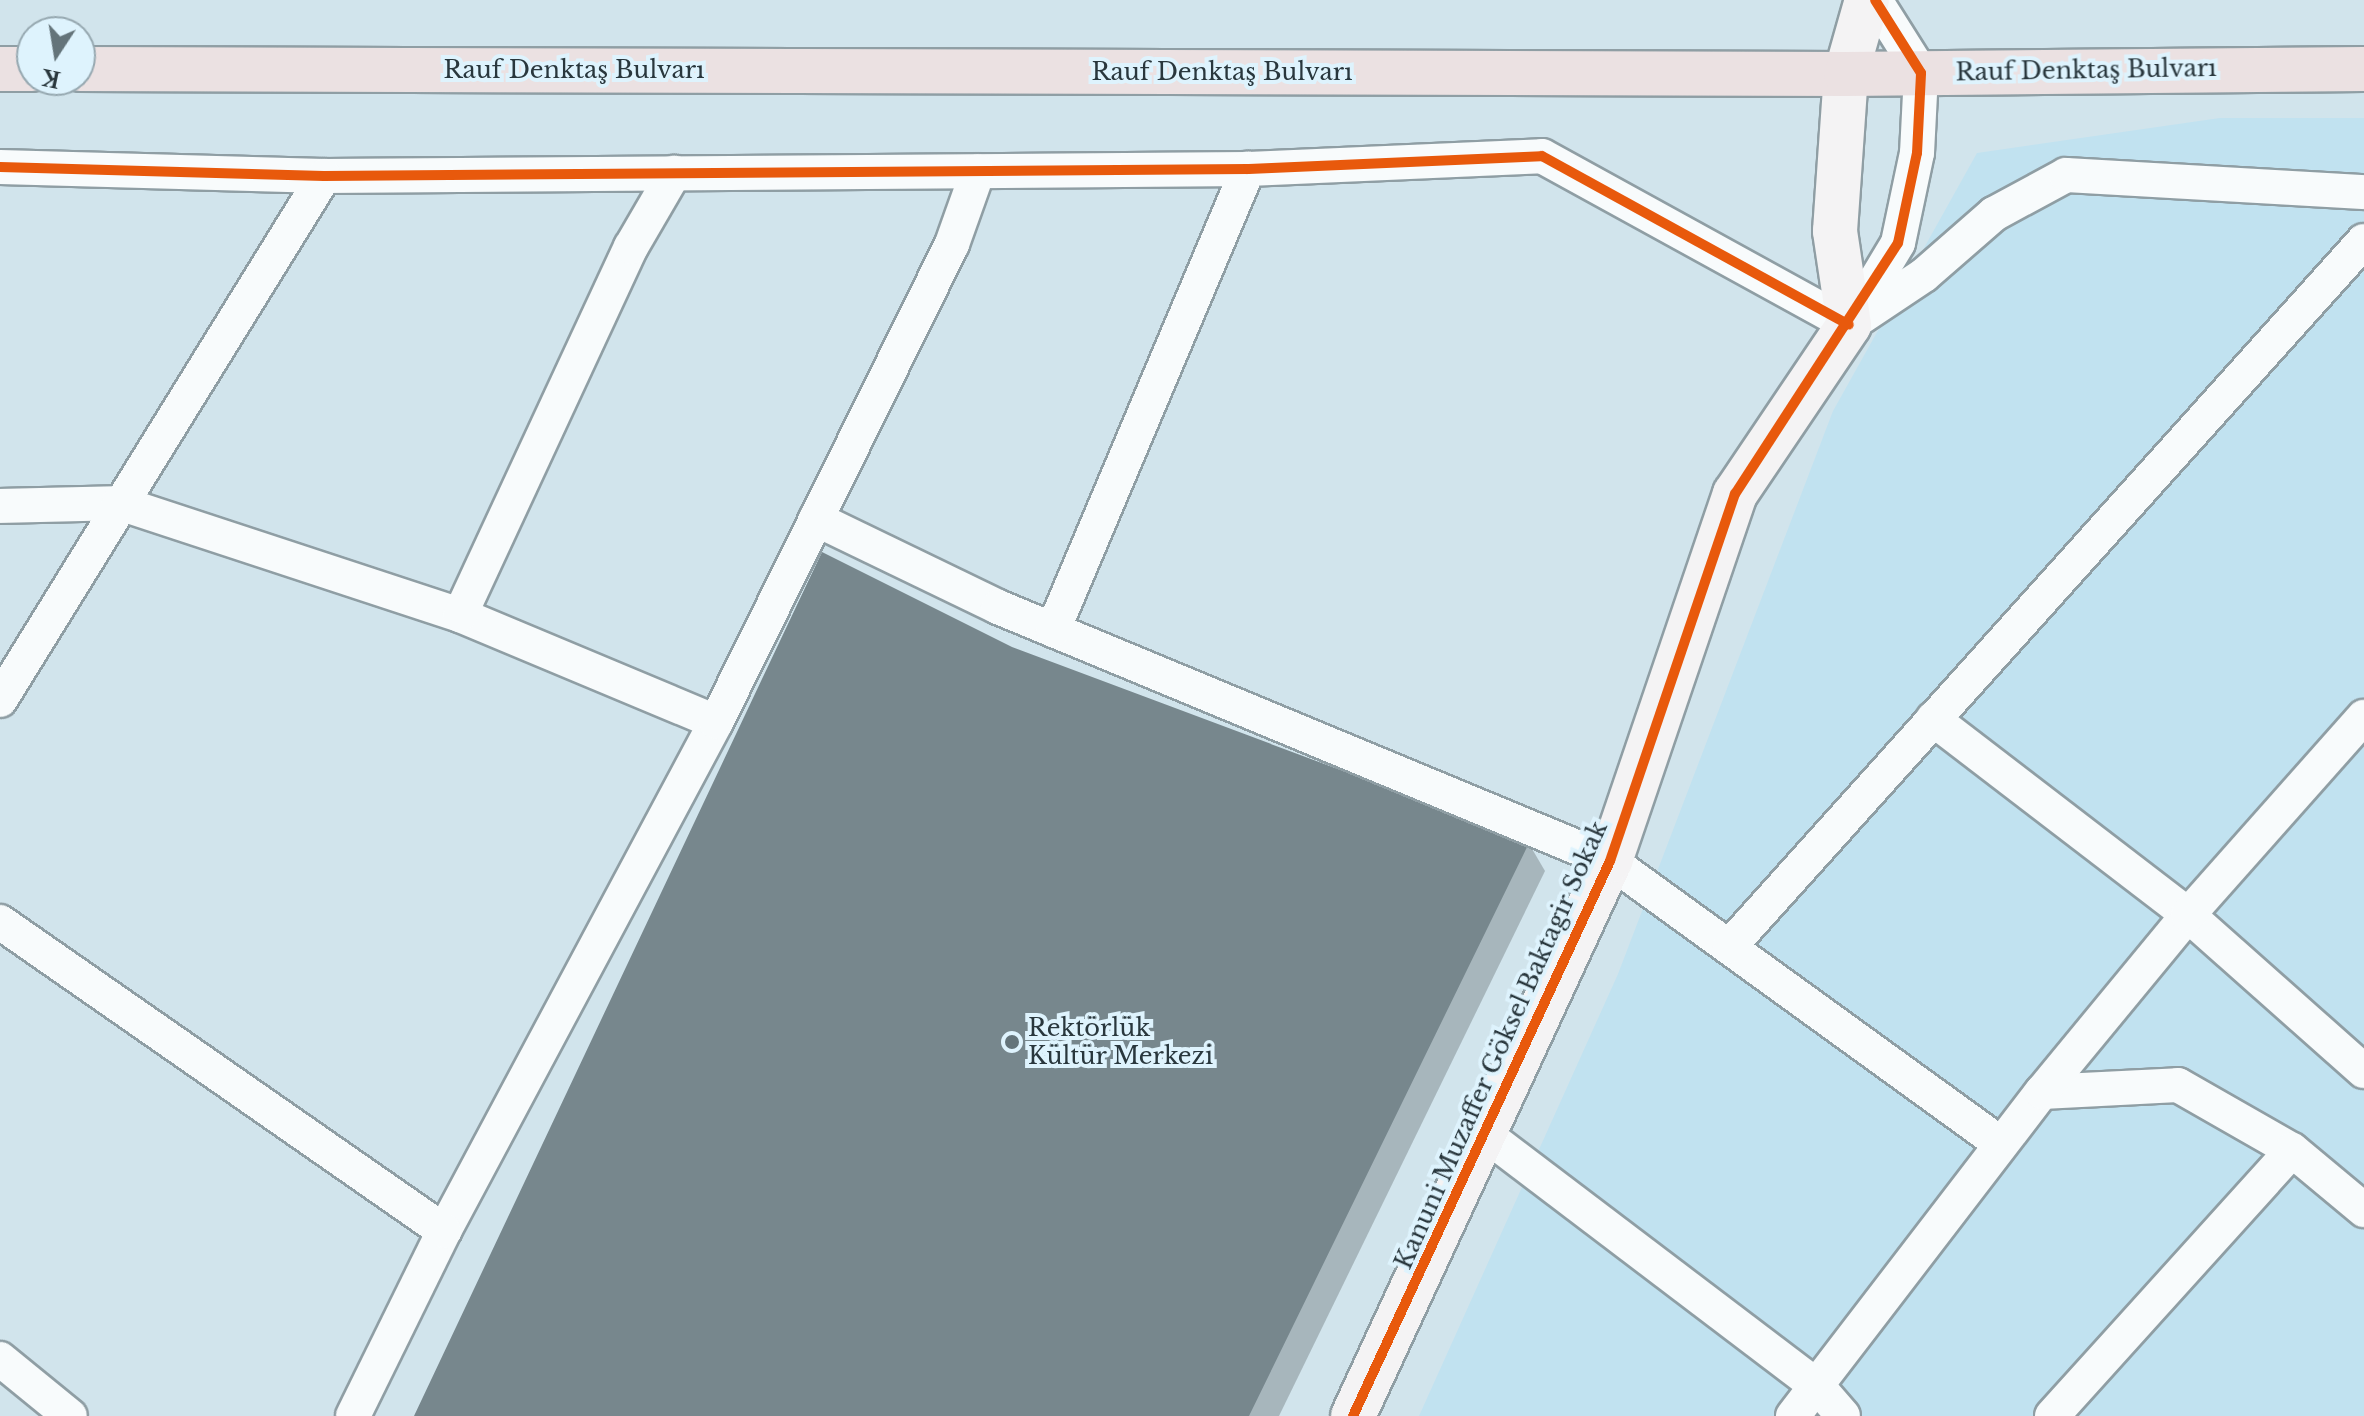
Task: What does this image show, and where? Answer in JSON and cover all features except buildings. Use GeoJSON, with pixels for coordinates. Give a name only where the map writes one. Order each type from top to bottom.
{"type":"FeatureCollection","features":[{"type":"Feature","properties":{"kind":"highway","name":"Rauf Denktaş Bulvarı"},"geometry":{"type":"LineString","coordinates":[[96,69],[1846,74],[2364,69]]}},
{"type":"Feature","properties":{"kind":"street"},"geometry":{"type":"LineString","coordinates":[[1849,325],[1835,231],[1846,74],[1867,0]]}},
{"type":"Feature","properties":{"kind":"street"},"geometry":{"type":"LineString","coordinates":[[1875,0],[1921,73]]}},
{"type":"Feature","properties":{"kind":"street","name":"Kanuni Muzaffer Göksel Baktagir Sokak"},"geometry":{"type":"LineString","coordinates":[[1353,1416],[1486,1135],[1610,861],[1735,494],[1849,325],[1898,243],[1917,153],[1921,73]]}},
{"type":"Feature","properties":{"kind":"street"},"geometry":{"type":"LineString","coordinates":[[0,167],[324,176],[1248,169],[1542,156],[1849,325]]}},
{"type":"Feature","properties":{"kind":"street"},"geometry":{"type":"LineString","coordinates":[[1053,630],[1248,169]]}},
{"type":"Feature","properties":{"kind":"street"},"geometry":{"type":"LineString","coordinates":[[353,1416],[444,1231],[716,722],[952,244],[978,171]]}},
{"type":"Feature","properties":{"kind":"street"},"geometry":{"type":"LineString","coordinates":[[460,615],[631,247],[674,173]]}},
{"type":"Feature","properties":{"kind":"street"},"geometry":{"type":"LineString","coordinates":[[1849,325],[1924,275],[1994,214],[2066,175],[2364,192]]}},
{"type":"Feature","properties":{"kind":"street"},"geometry":{"type":"LineString","coordinates":[[0,700],[324,176]]}},
{"type":"Feature","properties":{"kind":"street"},"geometry":{"type":"LineString","coordinates":[[1730,946],[2364,241]]}},
{"type":"Feature","properties":{"kind":"street"},"geometry":{"type":"LineString","coordinates":[[0,506],[119,503],[460,615],[716,722]]}},
{"type":"Feature","properties":{"kind":"street"},"geometry":{"type":"LineString","coordinates":[[816,519],[1053,630],[1610,861],[2000,1143]]}},
{"type":"Feature","properties":{"kind":"street"},"geometry":{"type":"LineString","coordinates":[[1933,719],[2188,915],[2364,1071]]}},
{"type":"Feature","properties":{"kind":"street"},"geometry":{"type":"LineString","coordinates":[[1793,1416],[2000,1143],[2188,915],[2362,721]]}},
{"type":"Feature","properties":{"kind":"street"},"geometry":{"type":"LineString","coordinates":[[0,922],[444,1231]]}},
{"type":"Feature","properties":{"kind":"street"},"geometry":{"type":"LineString","coordinates":[[2042,1092],[2178,1085],[2292,1150],[2364,1210]]}},
{"type":"Feature","properties":{"kind":"street"},"geometry":{"type":"LineString","coordinates":[[1486,1135],[1818,1387],[1843,1416]]}},
{"type":"Feature","properties":{"kind":"street"},"geometry":{"type":"LineString","coordinates":[[2052,1416],[2292,1150]]}},
{"type":"Feature","properties":{"kind":"street"},"geometry":{"type":"LineString","coordinates":[[0,1359],[70,1416]]}},
{"type":"Feature","properties":{"kind":"shaded area"},"geometry":{"type":"Polygon","coordinates":[[[2220,118],[2364,118],[2364,1416],[1419,1416],[1618,974],[1833,411],[1977,153],[2220,118]]]}},
{"type":"Feature","properties":{"kind":"cycle path"},"geometry":{"type":"LineString","coordinates":[[1353,1416],[1610,861],[1735,494],[1898,243],[1917,153],[1921,73],[1875,0]]}},
{"type":"Feature","properties":{"kind":"cycle path"},"geometry":{"type":"LineString","coordinates":[[0,167],[324,176],[1248,169],[1542,156],[1849,325]]}},
{"type":"Feature","properties":{"kind":"place","name":"Rektörlük Kültür Merkezi"},"geometry":{"type":"Point","coordinates":[1012,1042]}}]}
